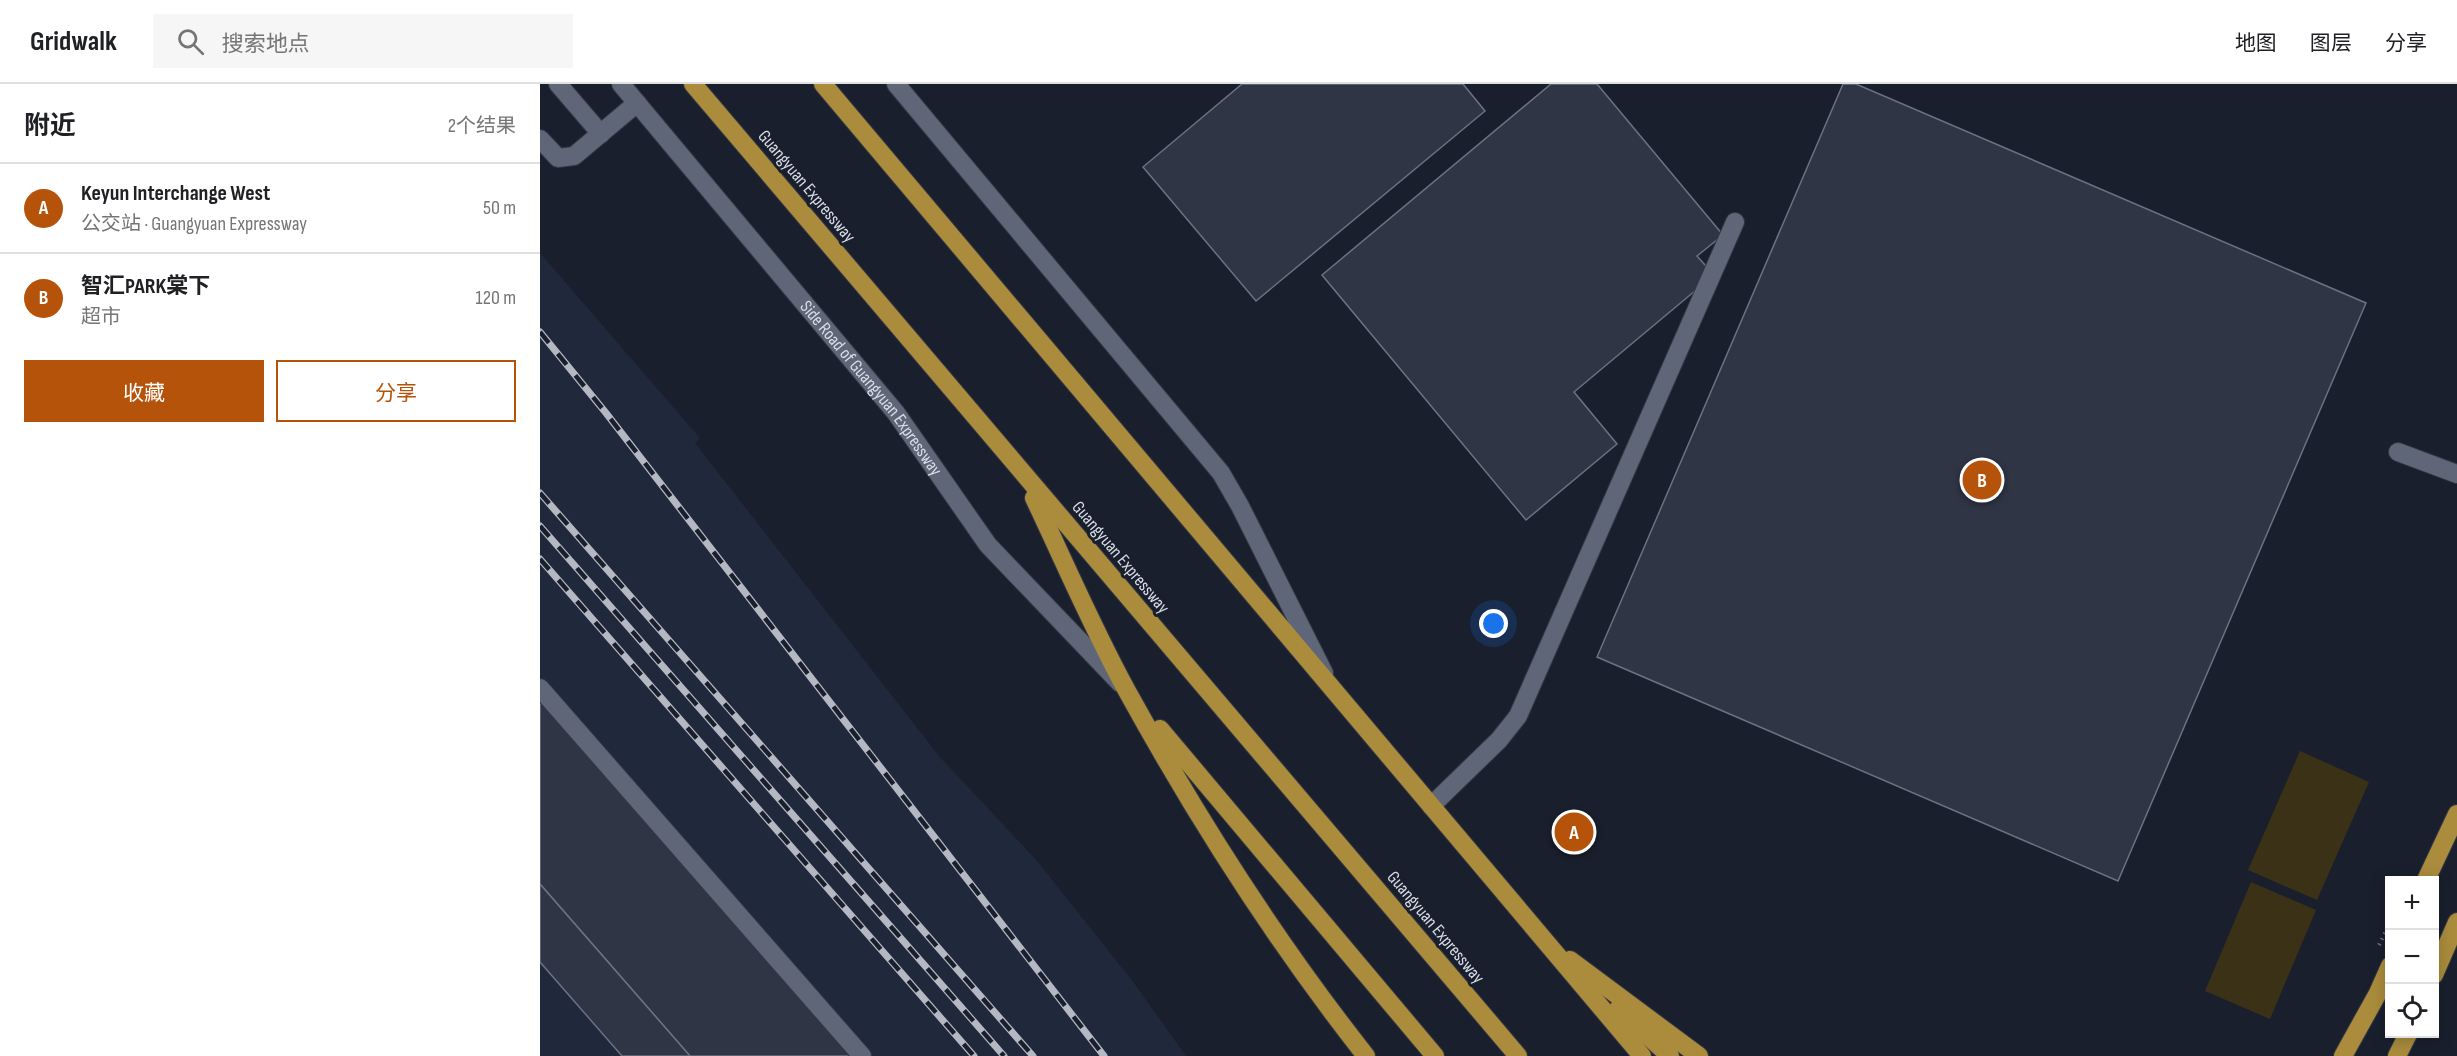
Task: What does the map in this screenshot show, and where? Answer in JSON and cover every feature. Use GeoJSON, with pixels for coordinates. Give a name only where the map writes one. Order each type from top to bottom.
{"type":"FeatureCollection","features":[{"type":"Feature","properties":{"kind":"highway","name":"Guangyuan Expressway"},"geometry":{"type":"LineString","coordinates":[[693,84],[1518,1056]]}},
{"type":"Feature","properties":{"kind":"highway"},"geometry":{"type":"LineString","coordinates":[[823,84],[1642,1056]]}},
{"type":"Feature","properties":{"kind":"highway"},"geometry":{"type":"LineString","coordinates":[[1023,474],[1126,689],[1218,845],[1328,1005],[1366,1056]]}},
{"type":"Feature","properties":{"kind":"highway"},"geometry":{"type":"LineString","coordinates":[[1126,689],[1435,1056]]}},
{"type":"Feature","properties":{"kind":"highway"},"geometry":{"type":"LineString","coordinates":[[2428,876],[2457,814]]}},
{"type":"Feature","properties":{"kind":"highway"},"geometry":{"type":"LineString","coordinates":[[2439,963],[2457,922]]}},
{"type":"Feature","properties":{"kind":"highway"},"geometry":{"type":"LineString","coordinates":[[1545,941],[1670,1056]]}},
{"type":"Feature","properties":{"kind":"highway"},"geometry":{"type":"LineString","coordinates":[[1545,941],[1699,1056]]}},
{"type":"Feature","properties":{"kind":"highway"},"geometry":{"type":"LineString","coordinates":[[2343,1056],[2385,977]]}},
{"type":"Feature","properties":{"kind":"highway"},"geometry":{"type":"LineString","coordinates":[[2397,1056],[2406,1038]]}},
{"type":"Feature","properties":{"kind":"street"},"geometry":{"type":"LineString","coordinates":[[558,84],[601,134]]}},
{"type":"Feature","properties":{"kind":"street","name":"Side Road of Guangyuan Expressway"},"geometry":{"type":"LineString","coordinates":[[621,84],[896,413],[993,551],[1126,689]]}},
{"type":"Feature","properties":{"kind":"street"},"geometry":{"type":"LineString","coordinates":[[896,84],[1221,473],[1332,688]]}},
{"type":"Feature","properties":{"kind":"street"},"geometry":{"type":"LineString","coordinates":[[540,139],[558,158],[574,156],[637,103]]}},
{"type":"Feature","properties":{"kind":"street"},"geometry":{"type":"LineString","coordinates":[[1431,806],[1499,740],[1518,716],[1735,222]]}},
{"type":"Feature","properties":{"kind":"street"},"geometry":{"type":"LineString","coordinates":[[2398,452],[2457,474]]}},
{"type":"Feature","properties":{"kind":"street"},"geometry":{"type":"LineString","coordinates":[[540,688],[862,1056]]}},
{"type":"Feature","properties":{"kind":"shaded area"},"geometry":{"type":"Polygon","coordinates":[[[540,253],[700,438],[695,443],[939,756],[1038,862],[1134,983],[1186,1056],[540,1056],[540,253]]]}},
{"type":"Feature","properties":{"kind":"shaded area"},"geometry":{"type":"Polygon","coordinates":[[[2300,751],[2369,782],[2317,900],[2248,870],[2300,751]]]}},
{"type":"Feature","properties":{"kind":"shaded area"},"geometry":{"type":"Polygon","coordinates":[[[2251,882],[2316,910],[2270,1019],[2205,991],[2251,882]]]}},
{"type":"Feature","properties":{"kind":"building"},"geometry":{"type":"Polygon","coordinates":[[[1242,84],[1463,84],[1485,111],[1256,301],[1143,167],[1242,84]]]}},
{"type":"Feature","properties":{"kind":"building"},"geometry":{"type":"Polygon","coordinates":[[[1551,84],[1597,84],[1723,235],[1697,256],[1714,275],[1574,392],[1617,444],[1526,520],[1322,275],[1551,84]]]}},
{"type":"Feature","properties":{"kind":"building"},"geometry":{"type":"Polygon","coordinates":[[[1843,84],[1856,84],[2366,303],[2118,881],[1597,657],[1843,84]]]}},
{"type":"Feature","properties":{"kind":"building"},"geometry":{"type":"Polygon","coordinates":[[[540,699],[852,1056],[690,1056],[540,884],[540,699]]]}},
{"type":"Feature","properties":{"kind":"building"},"geometry":{"type":"Polygon","coordinates":[[[540,884],[690,1056],[622,1056],[540,962],[540,884]]]}},
{"type":"Feature","properties":{"kind":"railway"},"geometry":{"type":"LineString","coordinates":[[540,332],[606,413],[1104,1056]]}},
{"type":"Feature","properties":{"kind":"railway"},"geometry":{"type":"LineString","coordinates":[[540,493],[1033,1056]]}},
{"type":"Feature","properties":{"kind":"railway"},"geometry":{"type":"LineString","coordinates":[[540,526],[1004,1056]]}},
{"type":"Feature","properties":{"kind":"railway"},"geometry":{"type":"LineString","coordinates":[[540,559],[974,1056]]}},
{"type":"Feature","properties":{"kind":"place","name":"智汇PARK棠下"},"geometry":{"type":"Point","coordinates":[1982,480]}},
{"type":"Feature","properties":{"kind":"place","name":"Keyun Interchange West"},"geometry":{"type":"Point","coordinates":[1574,832]}}]}
